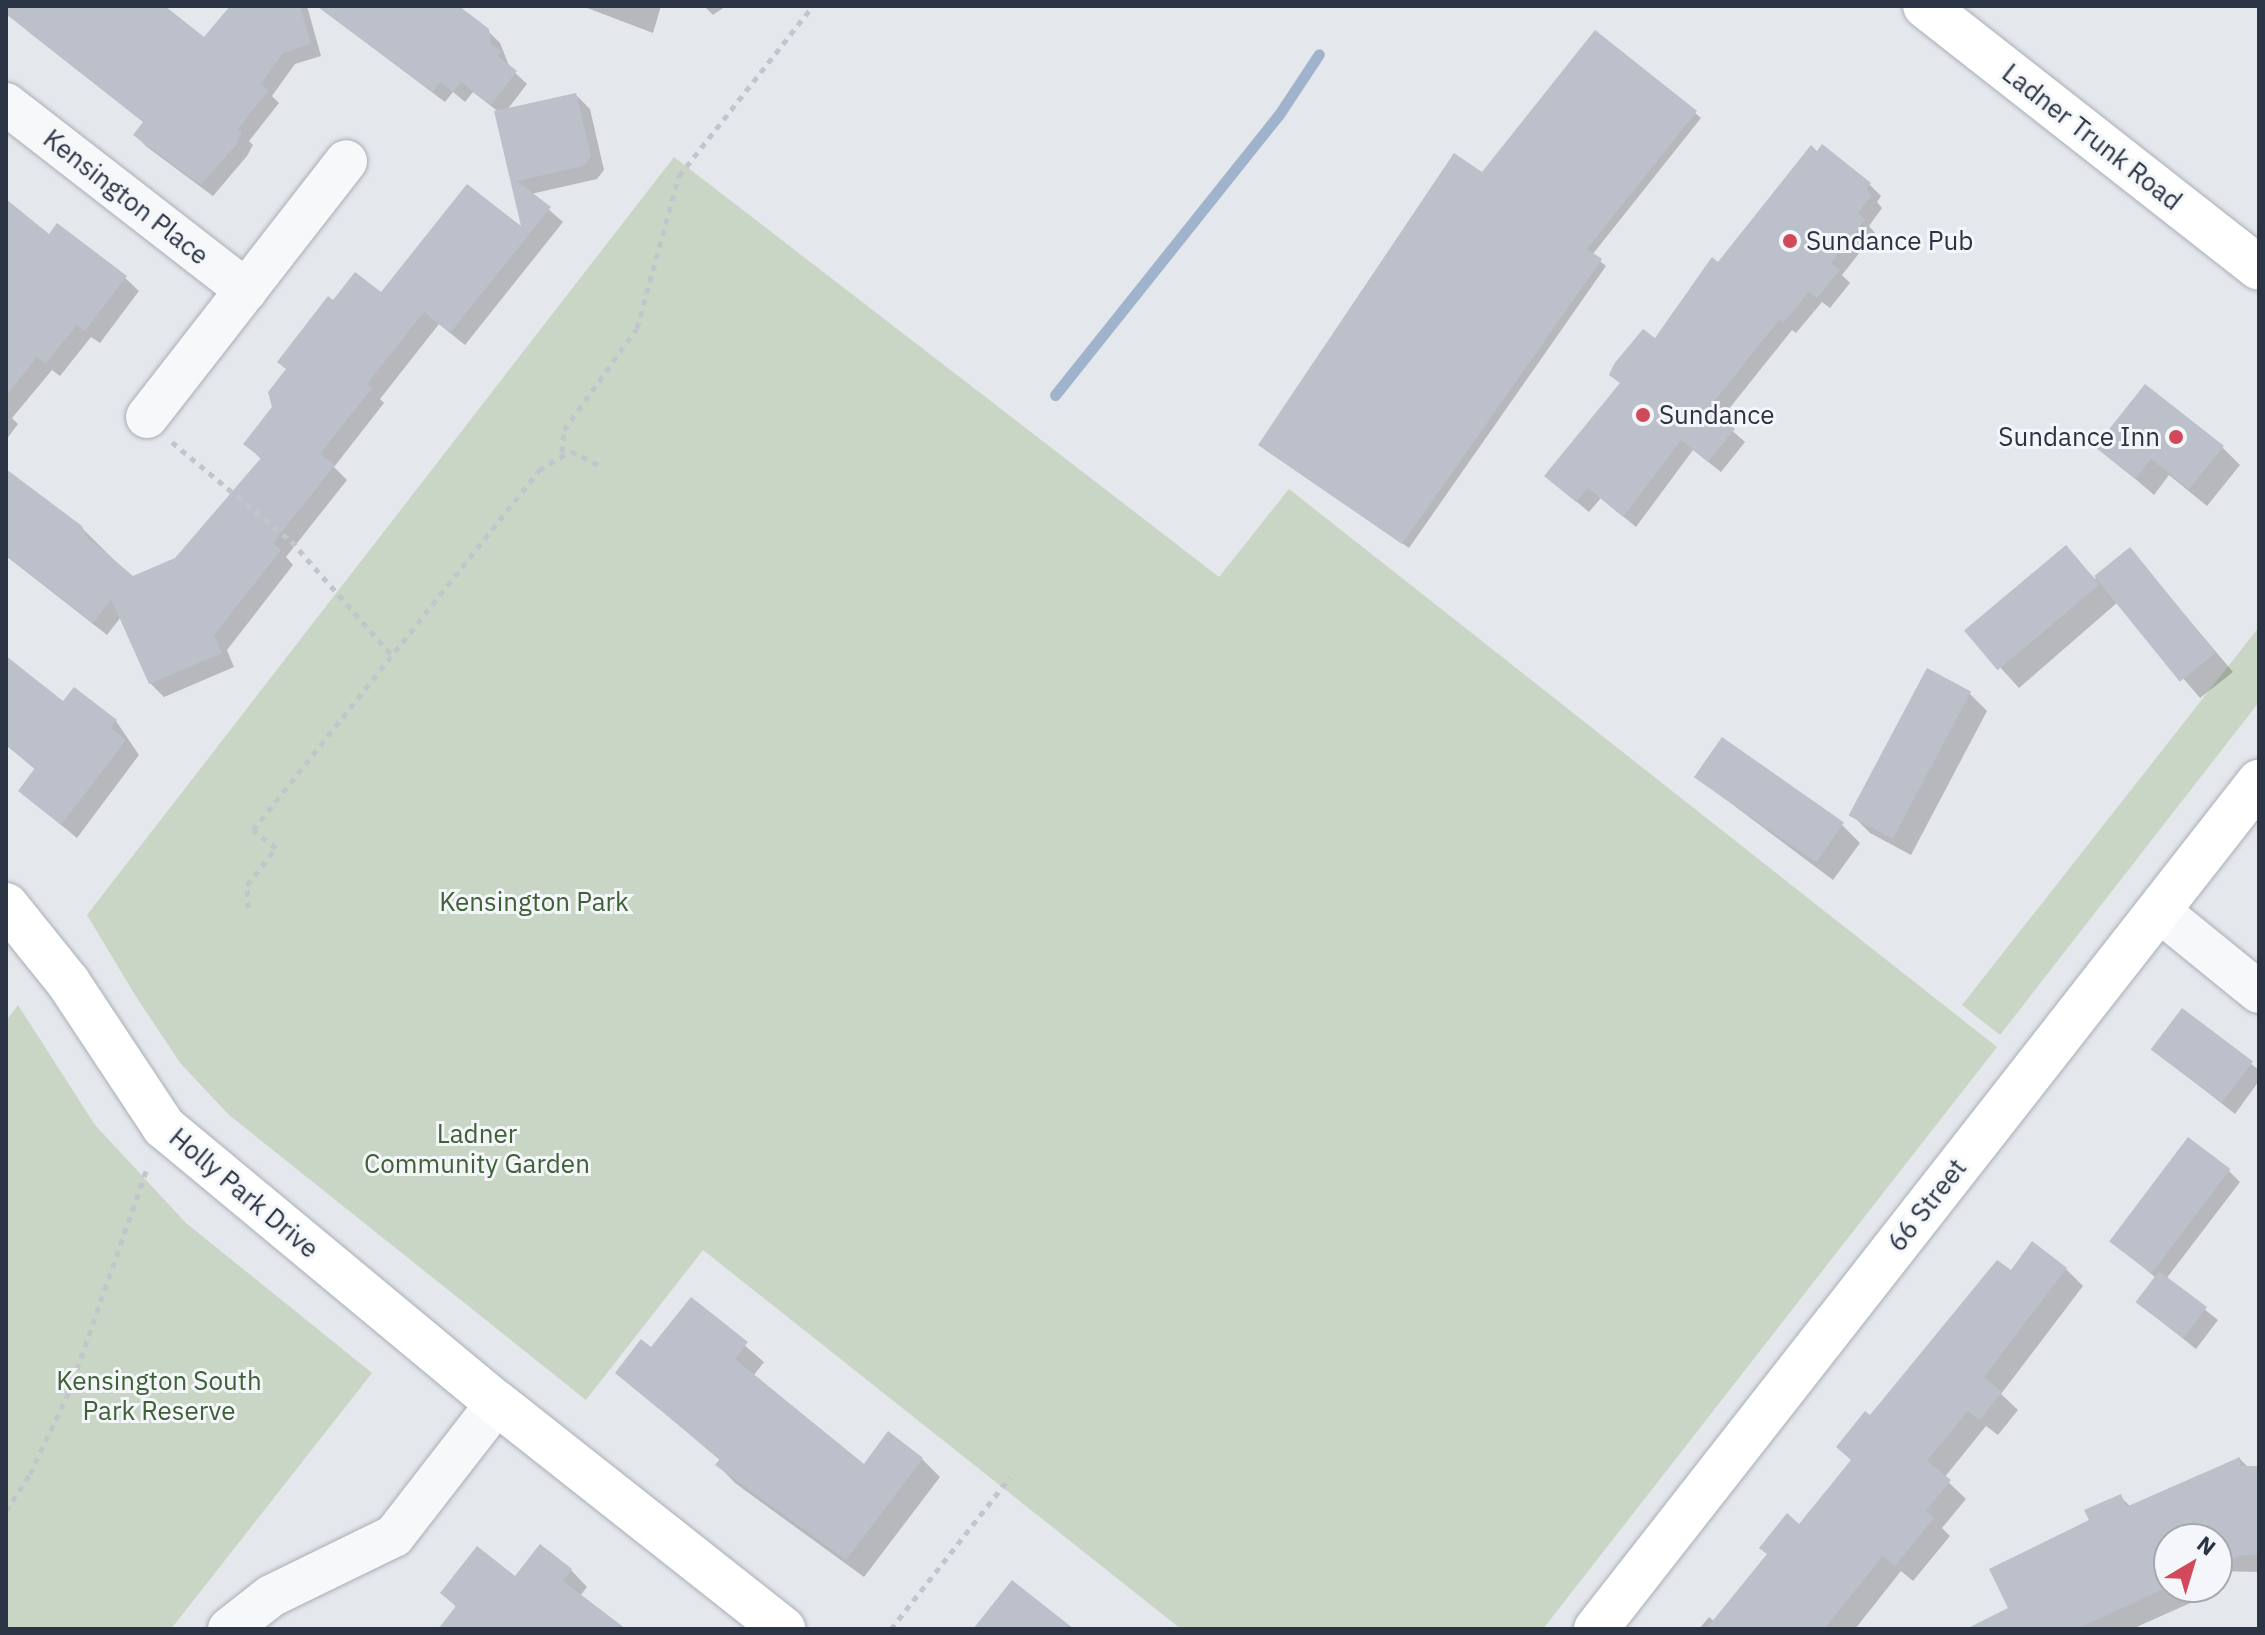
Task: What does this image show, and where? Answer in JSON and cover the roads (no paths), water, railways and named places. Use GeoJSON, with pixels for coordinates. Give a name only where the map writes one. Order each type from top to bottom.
{"type":"FeatureCollection","features":[{"type":"Feature","properties":{"kind":"street","name":"Ladner Trunk Road"},"geometry":{"type":"LineString","coordinates":[[1925,6],[2259,268]]}},
{"type":"Feature","properties":{"kind":"street","name":"Kensington Place"},"geometry":{"type":"LineString","coordinates":[[6,104],[246,290]]}},
{"type":"Feature","properties":{"kind":"street"},"geometry":{"type":"LineString","coordinates":[[147,417],[346,161]]}},
{"type":"Feature","properties":{"kind":"street","name":"66 Street"},"geometry":{"type":"LineString","coordinates":[[1596,1629],[2259,782]]}},
{"type":"Feature","properties":{"kind":"street","name":"Holly Park Drive"},"geometry":{"type":"LineString","coordinates":[[6,905],[68,982],[164,1127],[497,1403],[783,1629]]}},
{"type":"Feature","properties":{"kind":"street"},"geometry":{"type":"LineString","coordinates":[[2158,910],[2259,992]]}},
{"type":"Feature","properties":{"kind":"street"},"geometry":{"type":"LineString","coordinates":[[229,1629],[271,1596],[394,1536],[497,1403]]}},
{"type":"Feature","properties":{"kind":"waterway"},"geometry":{"type":"LineString","coordinates":[[1055,395],[1278,116],[1319,54]]}},
{"type":"Feature","properties":{"kind":"place","name":"Sundance Pub"},"geometry":{"type":"Point","coordinates":[1790,241]}},
{"type":"Feature","properties":{"kind":"place","name":"Sundance"},"geometry":{"type":"Point","coordinates":[1643,415]}},
{"type":"Feature","properties":{"kind":"place","name":"Sundance Inn"},"geometry":{"type":"Point","coordinates":[2176,437]}},
{"type":"Feature","properties":{"kind":"park label","name":"Kensington Park"},"geometry":{"type":"Point","coordinates":[534,902]}},
{"type":"Feature","properties":{"kind":"park label","name":"Ladner Community Garden"},"geometry":{"type":"Point","coordinates":[477,1149]}},
{"type":"Feature","properties":{"kind":"park label","name":"Kensington South Park Reserve"},"geometry":{"type":"Point","coordinates":[159,1396]}}]}
